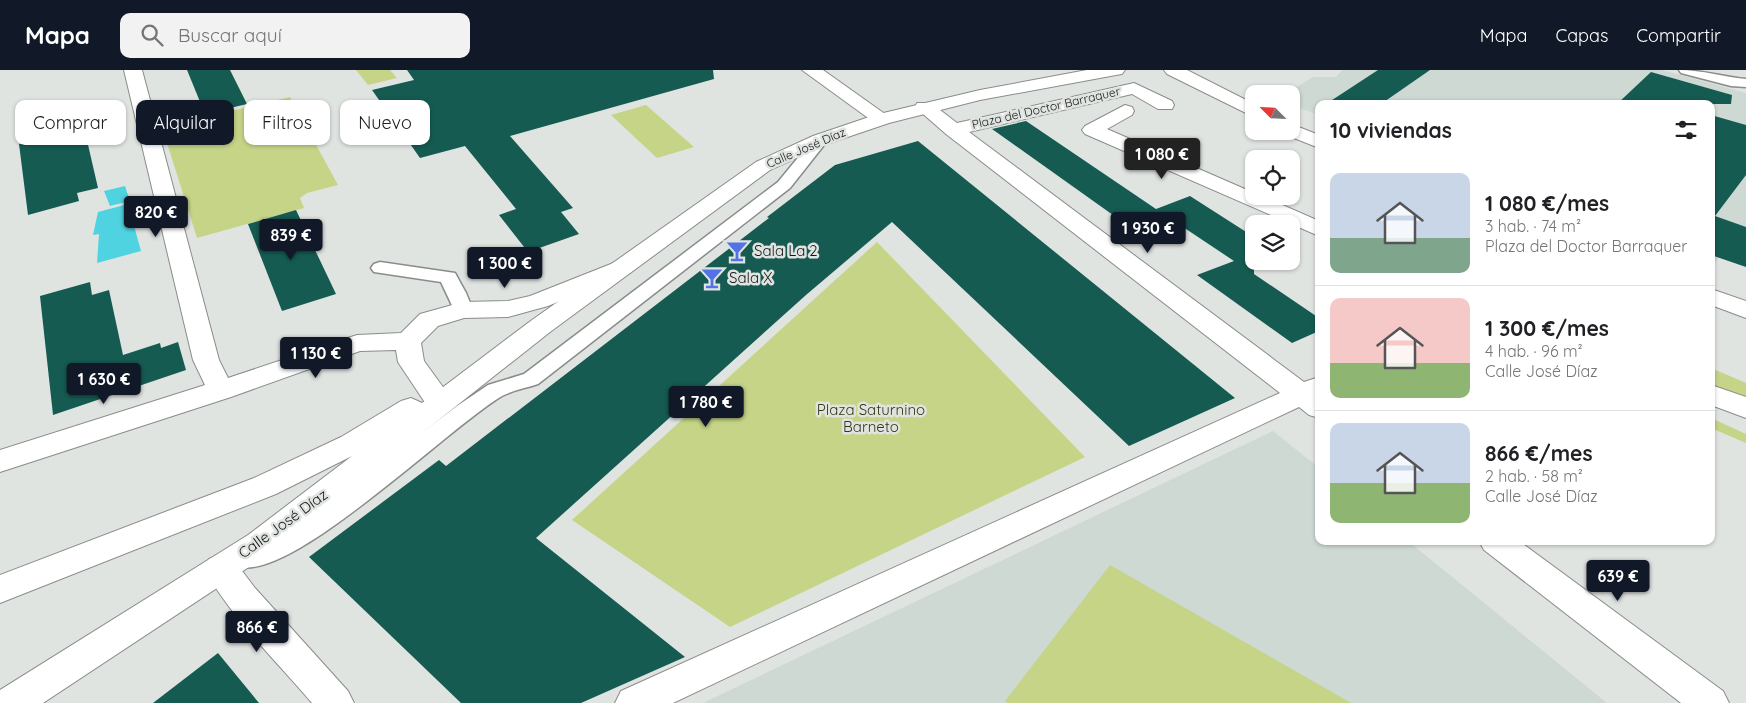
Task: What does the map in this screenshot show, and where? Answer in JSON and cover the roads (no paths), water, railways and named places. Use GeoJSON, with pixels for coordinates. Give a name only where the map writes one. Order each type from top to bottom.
{"type":"FeatureCollection","features":[{"type":"Feature","properties":{"kind":"street"},"geometry":{"type":"LineString","coordinates":[[133,70],[206,360],[221,390]]}},
{"type":"Feature","properties":{"kind":"street"},"geometry":{"type":"LineString","coordinates":[[811,70],[882,119]]}},
{"type":"Feature","properties":{"kind":"street","name":"Calle José Díaz"},"geometry":{"type":"LineString","coordinates":[[11,703],[259,544],[541,326],[762,166],[820,140],[882,119],[980,94],[1116,70]]}},
{"type":"Feature","properties":{"kind":"street"},"geometry":{"type":"LineString","coordinates":[[1173,70],[1245,106]]}},
{"type":"Feature","properties":{"kind":"street","name":"Plaza del Doctor Barraquer"},"geometry":{"type":"LineString","coordinates":[[954,130],[1134,88],[1165,105]]}},
{"type":"Feature","properties":{"kind":"street"},"geometry":{"type":"LineString","coordinates":[[634,703],[1313,396],[924,108]]}},
{"type":"Feature","properties":{"kind":"street","name":"Plaza del Doctor Barraquer"},"geometry":{"type":"LineString","coordinates":[[1125,111],[1092,130],[1315,227]]}},
{"type":"Feature","properties":{"kind":"street"},"geometry":{"type":"LineString","coordinates":[[1300,134],[1315,140]]}},
{"type":"Feature","properties":{"kind":"street"},"geometry":{"type":"LineString","coordinates":[[0,461],[221,390],[357,343],[408,342],[429,320],[463,310],[508,308],[539,301],[628,264]]}},
{"type":"Feature","properties":{"kind":"street"},"geometry":{"type":"LineString","coordinates":[[1715,298],[1746,310]]}},
{"type":"Feature","properties":{"kind":"street","name":"Calle José Díaz"},"geometry":{"type":"LineString","coordinates":[[0,589],[265,486],[351,444],[541,326]]}},
{"type":"Feature","properties":{"kind":"street"},"geometry":{"type":"LineString","coordinates":[[408,342],[411,362],[434,394]]}},
{"type":"Feature","properties":{"kind":"street"},"geometry":{"type":"LineString","coordinates":[[1715,396],[1746,408]]}},
{"type":"Feature","properties":{"kind":"street"},"geometry":{"type":"LineString","coordinates":[[1500,545],[1710,703]]}},
{"type":"Feature","properties":{"kind":"street"},"geometry":{"type":"LineString","coordinates":[[221,568],[249,606],[335,703]]}},
{"type":"Feature","properties":{"kind":"lane"},"geometry":{"type":"LineString","coordinates":[[1686,70],[1731,82],[1746,83]]}},
{"type":"Feature","properties":{"kind":"lane"},"geometry":{"type":"LineString","coordinates":[[221,568],[273,551],[308,532],[465,411],[496,390],[531,379],[784,185],[820,140]]}},
{"type":"Feature","properties":{"kind":"lane"},"geometry":{"type":"LineString","coordinates":[[380,268],[448,277],[457,292],[463,310]]}},
{"type":"Feature","properties":{"kind":"water"},"geometry":{"type":"Polygon","coordinates":[[[125,186],[130,201],[110,206],[104,191],[125,186]]]}},
{"type":"Feature","properties":{"kind":"water"},"geometry":{"type":"Polygon","coordinates":[[[128,204],[141,251],[97,263],[99,234],[93,235],[98,212],[128,204]]]}},
{"type":"Feature","properties":{"kind":"place","name":"Sala La 2"},"geometry":{"type":"Point","coordinates":[737,251]}},
{"type":"Feature","properties":{"kind":"place","name":"Sala X"},"geometry":{"type":"Point","coordinates":[712,278]}},
{"type":"Feature","properties":{"kind":"park label","name":"Plaza Saturnino Barneto"},"geometry":{"type":"Point","coordinates":[871,418]}}]}
